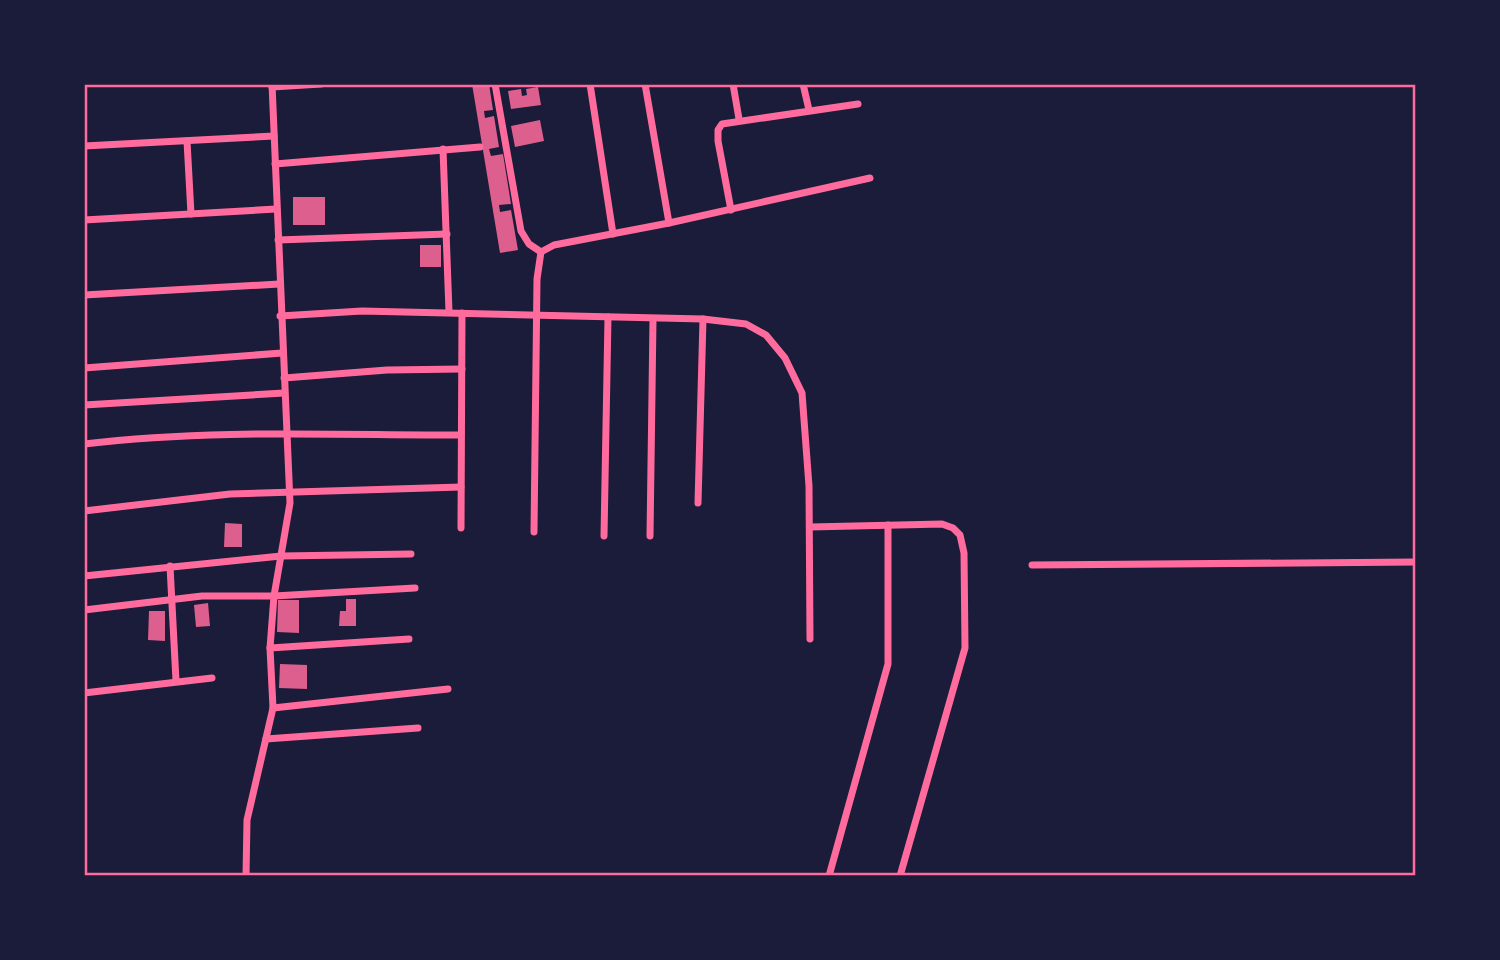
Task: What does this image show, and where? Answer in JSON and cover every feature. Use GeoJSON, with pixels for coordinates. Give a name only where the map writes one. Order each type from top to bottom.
{"type":"FeatureCollection","features":[{"type":"Feature","properties":{"kind":"street"},"geometry":{"type":"LineString","coordinates":[[246,876],[247,820],[273,708],[270,648],[274,596],[289,491],[272,85],[321,84]]}},
{"type":"Feature","properties":{"kind":"street"},"geometry":{"type":"LineString","coordinates":[[495,84],[521,231],[529,244],[541,252]]}},
{"type":"Feature","properties":{"kind":"street"},"geometry":{"type":"LineString","coordinates":[[590,84],[613,234]]}},
{"type":"Feature","properties":{"kind":"street"},"geometry":{"type":"LineString","coordinates":[[645,84],[669,223]]}},
{"type":"Feature","properties":{"kind":"street"},"geometry":{"type":"LineString","coordinates":[[733,84],[739,119]]}},
{"type":"Feature","properties":{"kind":"street"},"geometry":{"type":"LineString","coordinates":[[803,84],[809,110]]}},
{"type":"Feature","properties":{"kind":"street"},"geometry":{"type":"LineString","coordinates":[[731,210],[718,130],[722,124],[739,119],[858,104]]}},
{"type":"Feature","properties":{"kind":"street"},"geometry":{"type":"LineString","coordinates":[[84,146],[274,136]]}},
{"type":"Feature","properties":{"kind":"street"},"geometry":{"type":"LineString","coordinates":[[187,141],[191,214]]}},
{"type":"Feature","properties":{"kind":"street"},"geometry":{"type":"LineString","coordinates":[[275,164],[480,147]]}},
{"type":"Feature","properties":{"kind":"street"},"geometry":{"type":"LineString","coordinates":[[443,149],[449,312]]}},
{"type":"Feature","properties":{"kind":"street"},"geometry":{"type":"LineString","coordinates":[[534,532],[533,450],[538,264],[541,252],[554,245],[731,210],[870,178]]}},
{"type":"Feature","properties":{"kind":"street"},"geometry":{"type":"LineString","coordinates":[[84,220],[276,209]]}},
{"type":"Feature","properties":{"kind":"street"},"geometry":{"type":"LineString","coordinates":[[278,240],[447,234]]}},
{"type":"Feature","properties":{"kind":"street"},"geometry":{"type":"LineString","coordinates":[[84,295],[279,284]]}},
{"type":"Feature","properties":{"kind":"street"},"geometry":{"type":"LineString","coordinates":[[281,316],[362,311],[653,320],[703,319],[746,324],[766,335],[785,358],[802,393],[810,527],[810,639]]}},
{"type":"Feature","properties":{"kind":"street"},"geometry":{"type":"LineString","coordinates":[[461,527],[462,313]]}},
{"type":"Feature","properties":{"kind":"street"},"geometry":{"type":"LineString","coordinates":[[604,536],[608,317]]}},
{"type":"Feature","properties":{"kind":"street"},"geometry":{"type":"LineString","coordinates":[[698,503],[703,319]]}},
{"type":"Feature","properties":{"kind":"street"},"geometry":{"type":"LineString","coordinates":[[650,536],[653,320]]}},
{"type":"Feature","properties":{"kind":"street"},"geometry":{"type":"LineString","coordinates":[[84,368],[282,353]]}},
{"type":"Feature","properties":{"kind":"street"},"geometry":{"type":"LineString","coordinates":[[284,378],[461,369]]}},
{"type":"Feature","properties":{"kind":"street"},"geometry":{"type":"LineString","coordinates":[[84,405],[285,393]]}},
{"type":"Feature","properties":{"kind":"street"},"geometry":{"type":"LineString","coordinates":[[84,444],[238,432],[287,435],[461,435]]}},
{"type":"Feature","properties":{"kind":"street"},"geometry":{"type":"LineString","coordinates":[[84,511],[230,494],[461,487]]}},
{"type":"Feature","properties":{"kind":"street"},"geometry":{"type":"LineString","coordinates":[[810,527],[942,524],[953,528],[960,535],[964,553],[966,624],[960,672],[900,876]]}},
{"type":"Feature","properties":{"kind":"street"},"geometry":{"type":"LineString","coordinates":[[829,876],[888,664],[888,525]]}},
{"type":"Feature","properties":{"kind":"street"},"geometry":{"type":"LineString","coordinates":[[84,576],[281,556],[411,554]]}},
{"type":"Feature","properties":{"kind":"street"},"geometry":{"type":"LineString","coordinates":[[1032,565],[1416,562]]}},
{"type":"Feature","properties":{"kind":"street"},"geometry":{"type":"LineString","coordinates":[[170,566],[176,681]]}},
{"type":"Feature","properties":{"kind":"street"},"geometry":{"type":"LineString","coordinates":[[84,610],[202,596],[274,596],[415,588]]}},
{"type":"Feature","properties":{"kind":"street"},"geometry":{"type":"LineString","coordinates":[[270,648],[409,639]]}},
{"type":"Feature","properties":{"kind":"street"},"geometry":{"type":"LineString","coordinates":[[84,692],[212,678]]}},
{"type":"Feature","properties":{"kind":"street"},"geometry":{"type":"LineString","coordinates":[[273,708],[447,689]]}},
{"type":"Feature","properties":{"kind":"street"},"geometry":{"type":"LineString","coordinates":[[266,739],[418,728]]}},
{"type":"Feature","properties":{"kind":"building"},"geometry":{"type":"Polygon","coordinates":[[[472,84],[489,84],[493,110],[484,111],[485,118],[494,116],[499,147],[489,149],[491,156],[503,154],[511,204],[499,205],[500,212],[511,210],[518,250],[500,253],[472,84]]]}},
{"type":"Feature","properties":{"kind":"building"},"geometry":{"type":"Polygon","coordinates":[[[538,87],[541,105],[511,109],[508,91],[521,89],[522,96],[527,95],[526,89],[538,87]]]}},
{"type":"Feature","properties":{"kind":"building"},"geometry":{"type":"Polygon","coordinates":[[[540,120],[544,141],[515,147],[511,126],[540,120]]]}},
{"type":"Feature","properties":{"kind":"building"},"geometry":{"type":"Polygon","coordinates":[[[293,197],[325,197],[325,225],[293,225],[293,197]]]}},
{"type":"Feature","properties":{"kind":"building"},"geometry":{"type":"Polygon","coordinates":[[[420,245],[441,245],[441,267],[420,267],[420,245]]]}},
{"type":"Feature","properties":{"kind":"building"},"geometry":{"type":"Polygon","coordinates":[[[225,523],[242,524],[242,547],[224,547],[225,523]]]}},
{"type":"Feature","properties":{"kind":"building"},"geometry":{"type":"Polygon","coordinates":[[[346,599],[356,599],[356,626],[339,626],[340,611],[346,611],[346,599]]]}},
{"type":"Feature","properties":{"kind":"building"},"geometry":{"type":"Polygon","coordinates":[[[278,600],[299,600],[299,633],[277,632],[278,600]]]}},
{"type":"Feature","properties":{"kind":"building"},"geometry":{"type":"Polygon","coordinates":[[[208,603],[210,626],[196,627],[194,605],[208,603]]]}},
{"type":"Feature","properties":{"kind":"building"},"geometry":{"type":"Polygon","coordinates":[[[149,611],[165,611],[165,641],[148,640],[149,611]]]}},
{"type":"Feature","properties":{"kind":"building"},"geometry":{"type":"Polygon","coordinates":[[[280,664],[307,665],[307,689],[279,688],[280,664]]]}}]}
